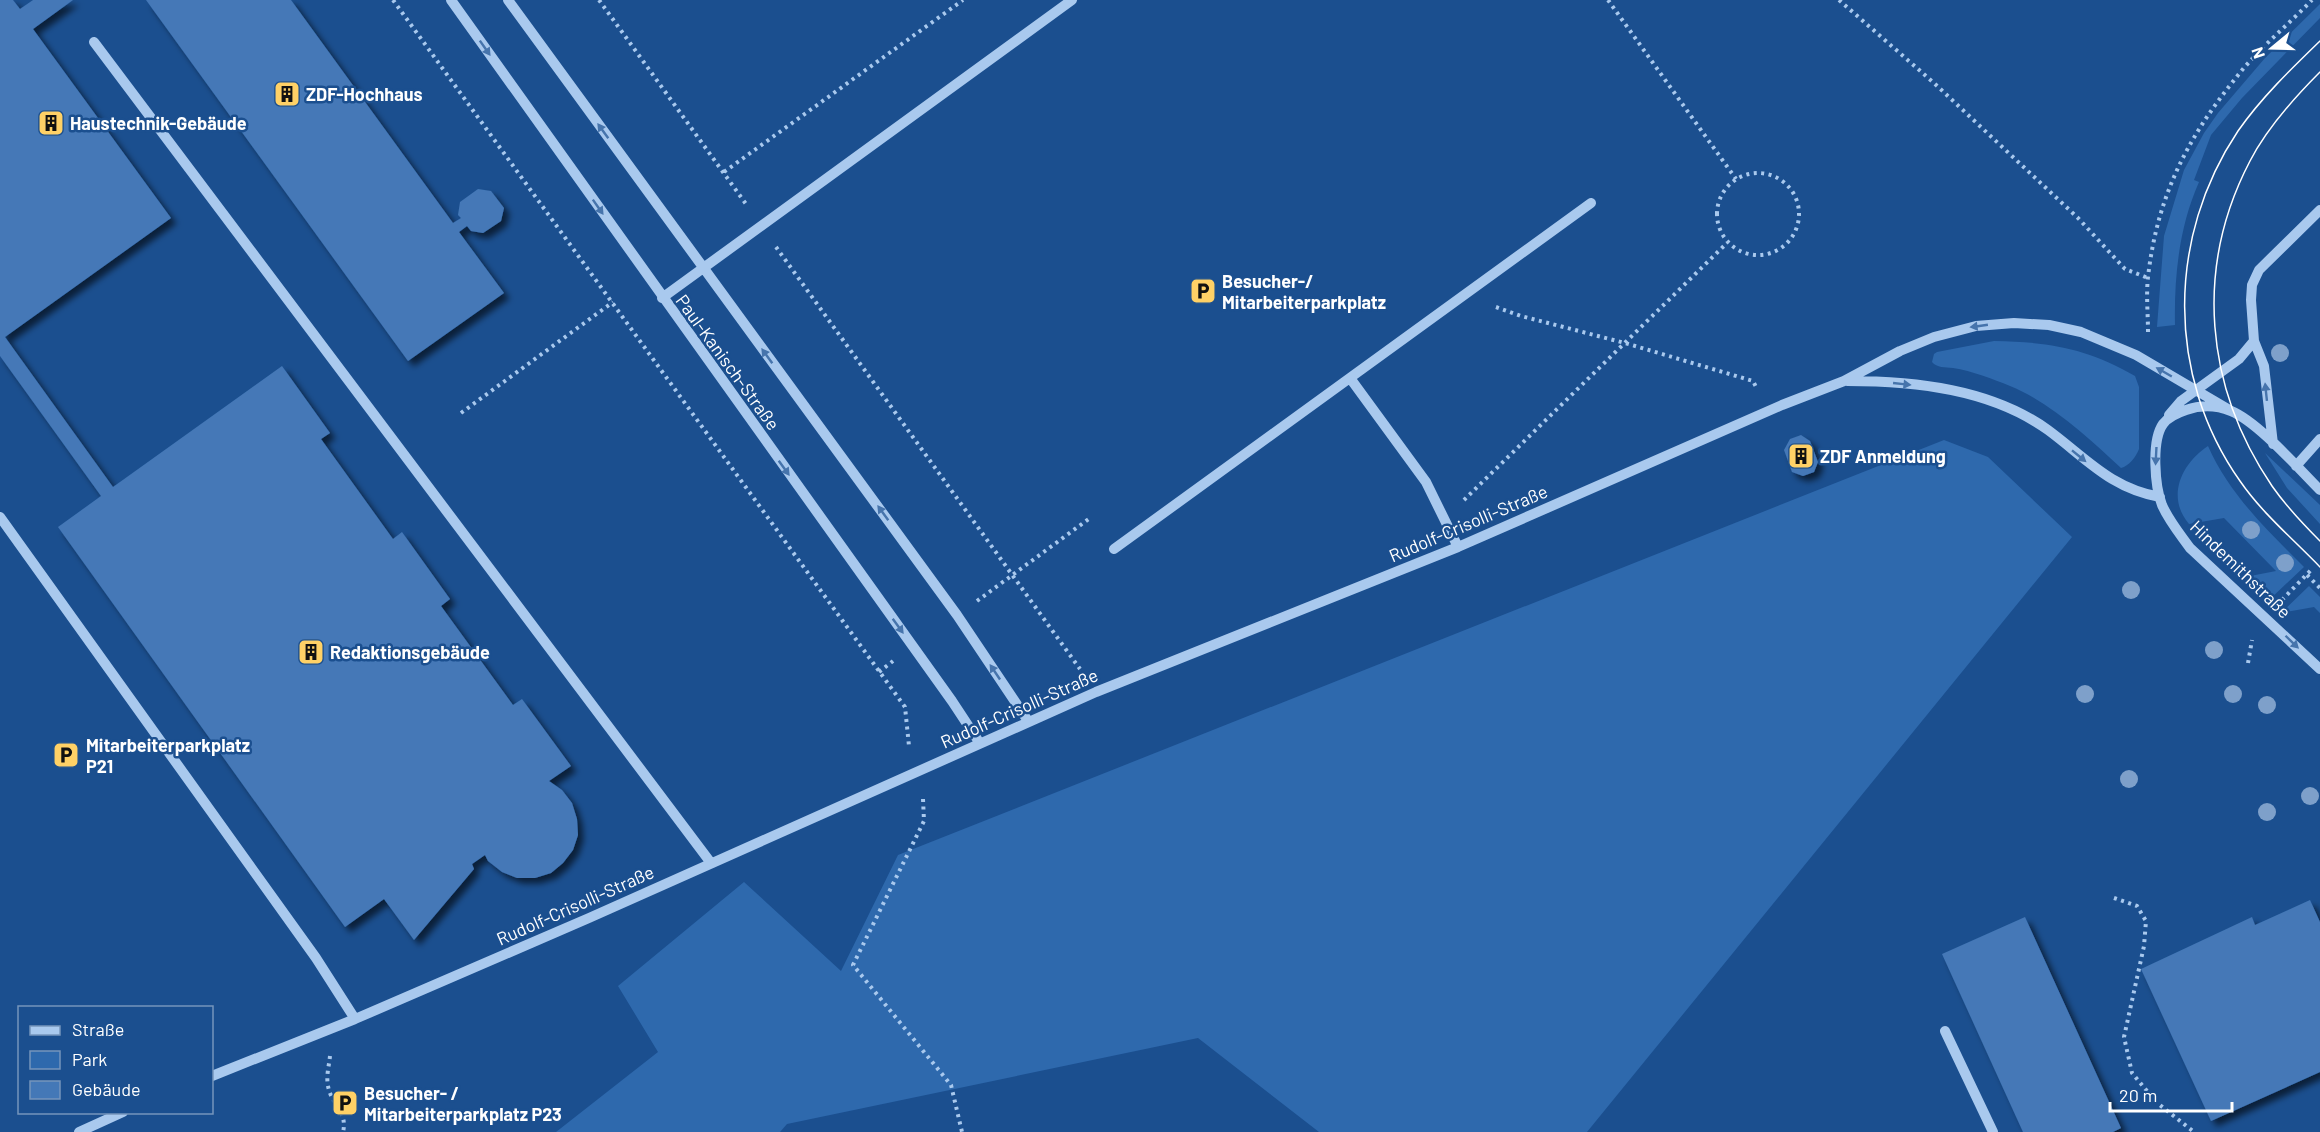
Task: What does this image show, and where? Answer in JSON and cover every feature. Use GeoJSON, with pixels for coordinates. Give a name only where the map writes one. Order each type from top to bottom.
{"type":"FeatureCollection","features":[{"type":"Feature","properties":{"kind":"street","name":"Paul-Kanisch-Straße"},"geometry":{"type":"LineString","coordinates":[[451,0],[979,742]]}},
{"type":"Feature","properties":{"kind":"street","name":"Paul-Kanisch-Straße"},"geometry":{"type":"LineString","coordinates":[[508,0],[957,615],[1028,721]]}},
{"type":"Feature","properties":{"kind":"street"},"geometry":{"type":"LineString","coordinates":[[662,297],[1072,0]]}},
{"type":"Feature","properties":{"kind":"street"},"geometry":{"type":"LineString","coordinates":[[94,42],[711,863]]}},
{"type":"Feature","properties":{"kind":"street"},"geometry":{"type":"LineString","coordinates":[[1114,549],[1592,203]]}},
{"type":"Feature","properties":{"kind":"street"},"geometry":{"type":"LineString","coordinates":[[2273,444],[2264,366],[2254,341],[2252,285],[2259,270],[2320,210]]}},
{"type":"Feature","properties":{"kind":"street","name":"Rudolf-Crisolli-Straße"},"geometry":{"type":"LineString","coordinates":[[213,1076],[356,1019],[1096,692],[1458,547],[1769,411],[1844,381],[1900,351],[1934,337],[1976,326],[2014,323],[2049,325],[2081,332],[2136,355],[2233,412]]}},
{"type":"Feature","properties":{"kind":"street"},"geometry":{"type":"LineString","coordinates":[[2163,424],[2173,410],[2239,359],[2254,341]]}},
{"type":"Feature","properties":{"kind":"street"},"geometry":{"type":"LineString","coordinates":[[1350,378],[1426,482],[1458,547]]}},
{"type":"Feature","properties":{"kind":"street","name":"Rudolf-Crisolli-Straße"},"geometry":{"type":"LineString","coordinates":[[1844,381],[1875,381],[1925,386],[1991,401],[2019,413],[2048,430],[2108,478],[2137,492],[2160,497]]}},
{"type":"Feature","properties":{"kind":"street"},"geometry":{"type":"LineString","coordinates":[[2163,424],[2175,414],[2195,407],[2207,406],[2233,412],[2273,444],[2320,490]]}},
{"type":"Feature","properties":{"kind":"street","name":"Hindemithstraße"},"geometry":{"type":"LineString","coordinates":[[2163,424],[2158,435],[2156,452],[2160,497],[2174,528],[2190,548],[2320,669]]}},
{"type":"Feature","properties":{"kind":"street"},"geometry":{"type":"LineString","coordinates":[[2296,466],[2320,440]]}},
{"type":"Feature","properties":{"kind":"street"},"geometry":{"type":"LineString","coordinates":[[0,517],[316,958],[356,1019]]}},
{"type":"Feature","properties":{"kind":"street"},"geometry":{"type":"LineString","coordinates":[[1945,1031],[1993,1132]]}},
{"type":"Feature","properties":{"kind":"street"},"geometry":{"type":"LineString","coordinates":[[86,1131],[121,1114]]}},
{"type":"Feature","properties":{"kind":"path"},"geometry":{"type":"LineString","coordinates":[[393,0],[905,707],[912,774],[925,802],[924,821],[853,965],[951,1085],[962,1132]]}},
{"type":"Feature","properties":{"kind":"path"},"geometry":{"type":"LineString","coordinates":[[599,0],[1096,692]]}},
{"type":"Feature","properties":{"kind":"path"},"geometry":{"type":"LineString","coordinates":[[724,172],[963,0]]}},
{"type":"Feature","properties":{"kind":"path"},"geometry":{"type":"LineString","coordinates":[[1608,0],[1736,179]]}},
{"type":"Feature","properties":{"kind":"path"},"geometry":{"type":"LineString","coordinates":[[1839,0],[1934,83],[2078,218],[2125,269],[2148,278]]}},
{"type":"Feature","properties":{"kind":"path"},"geometry":{"type":"LineString","coordinates":[[2148,362],[2148,278],[2156,233],[2169,184],[2192,137],[2236,77],[2312,0]]}},
{"type":"Feature","properties":{"kind":"path"},"geometry":{"type":"LineString","coordinates":[[1751,173],[1767,174],[1781,180],[1792,192],[1798,206],[1798,225],[1790,240],[1776,252],[1759,256],[1742,253],[1727,243],[1720,231],[1716,216],[1721,195],[1736,179],[1751,173]]}},
{"type":"Feature","properties":{"kind":"path"},"geometry":{"type":"LineString","coordinates":[[1443,517],[1473,492],[1727,243]]}},
{"type":"Feature","properties":{"kind":"path"},"geometry":{"type":"LineString","coordinates":[[1464,294],[1521,316],[1625,343],[1753,381],[1769,411]]}},
{"type":"Feature","properties":{"kind":"path"},"geometry":{"type":"LineString","coordinates":[[461,412],[613,302]]}},
{"type":"Feature","properties":{"kind":"path"},"geometry":{"type":"LineString","coordinates":[[957,615],[1090,518]]}},
{"type":"Feature","properties":{"kind":"path"},"geometry":{"type":"LineString","coordinates":[[2275,607],[2311,570]]}},
{"type":"Feature","properties":{"kind":"path"},"geometry":{"type":"LineString","coordinates":[[2307,575],[2320,588]]}},
{"type":"Feature","properties":{"kind":"path"},"geometry":{"type":"LineString","coordinates":[[879,672],[913,647]]}},
{"type":"Feature","properties":{"kind":"path"},"geometry":{"type":"LineString","coordinates":[[2114,898],[2137,906],[2146,921],[2144,946],[2124,1037],[2132,1073],[2156,1102],[2194,1132]]}},
{"type":"Feature","properties":{"kind":"path"},"geometry":{"type":"LineString","coordinates":[[323,1032],[330,1053],[328,1087],[344,1118],[343,1132]]}},
{"type":"Feature","properties":{"kind":"green space"},"geometry":{"type":"Polygon","coordinates":[[[2320,4],[2320,18],[2242,98],[2211,135],[2194,180],[2199,182],[2182,234],[2177,271],[2175,325],[2157,327],[2164,236],[2184,170],[2218,113],[2265,58],[2320,4]]]}},
{"type":"Feature","properties":{"kind":"green space"},"geometry":{"type":"Polygon","coordinates":[[[1994,341],[2067,348],[2117,366],[2135,376],[2139,387],[2139,449],[2132,461],[2121,468],[2055,411],[2025,393],[1982,376],[1960,369],[1939,366],[1932,362],[1937,352],[1994,341]]]}},
{"type":"Feature","properties":{"kind":"green space"},"geometry":{"type":"Polygon","coordinates":[[[1944,440],[1988,457],[2072,537],[1587,1132],[1319,1132],[1198,1038],[787,1124],[780,1132],[556,1132],[658,1052],[618,986],[744,882],[841,971],[898,855],[1944,440]]]}},
{"type":"Feature","properties":{"kind":"green space"},"geometry":{"type":"Polygon","coordinates":[[[2208,446],[2238,496],[2263,526],[2304,567],[2268,601],[2245,577],[2276,571],[2224,518],[2189,524],[2182,514],[2178,503],[2178,492],[2184,471],[2198,453],[2208,446]]]}},
{"type":"Feature","properties":{"kind":"green space"},"geometry":{"type":"Polygon","coordinates":[[[2265,453],[2320,505],[2320,524],[2287,488],[2265,453]]]}},
{"type":"Feature","properties":{"kind":"green space"},"geometry":{"type":"Polygon","coordinates":[[[2309,586],[2320,597],[2320,613],[2314,607],[2281,613],[2309,586]]]}},
{"type":"Feature","properties":{"kind":"building","name":"Redaktionsgebäude"},"geometry":{"type":"Polygon","coordinates":[[[0,0],[13,0],[20,9],[33,0],[73,0],[33,29],[171,218],[5,337],[113,487],[282,366],[330,433],[321,439],[393,539],[402,532],[450,599],[441,606],[513,705],[522,699],[571,766],[549,781],[562,790],[572,803],[577,819],[578,835],[573,850],[551,873],[535,878],[517,878],[502,872],[488,861],[485,855],[472,864],[474,869],[414,940],[384,899],[345,927],[58,527],[101,496],[0,356],[0,0]]]}},
{"type":"Feature","properties":{"kind":"building","name":"ZDF-Hochhaus"},"geometry":{"type":"Polygon","coordinates":[[[146,0],[291,0],[453,223],[461,218],[458,215],[460,202],[478,189],[491,191],[504,208],[501,221],[483,233],[471,231],[467,226],[459,232],[504,293],[408,361],[146,0]]]}},
{"type":"Feature","properties":{"kind":"building","name":"ZDF Anmeldung"},"geometry":{"type":"Polygon","coordinates":[[[1801,435],[1810,441],[1818,462],[1814,472],[1803,476],[1792,472],[1784,450],[1790,439],[1801,435]]]}},
{"type":"Feature","properties":{"kind":"building"},"geometry":{"type":"Polygon","coordinates":[[[2310,900],[2320,922],[2320,1072],[2211,1121],[2141,969],[2252,917],[2255,925],[2310,900]]]}},
{"type":"Feature","properties":{"kind":"building"},"geometry":{"type":"Polygon","coordinates":[[[2025,917],[2121,1128],[2113,1132],[2023,1132],[1942,954],[2025,917]]]}},
{"type":"Feature","properties":{"kind":"tram line"},"geometry":{"type":"LineString","coordinates":[[2320,41],[2256,107],[2238,131],[2215,172],[2198,216],[2188,261],[2185,306],[2188,352],[2198,397],[2216,440],[2249,493],[2320,567]]}},
{"type":"Feature","properties":{"kind":"tram line"},"geometry":{"type":"LineString","coordinates":[[2320,72],[2282,114],[2264,137],[2250,161],[2232,202],[2220,243],[2215,285],[2215,326],[2221,368],[2232,409],[2250,448],[2272,486],[2320,541]]}},
{"type":"Feature","properties":{"kind":"place","name":"ZDF-Hochhaus"},"geometry":{"type":"Point","coordinates":[287,94]}},
{"type":"Feature","properties":{"kind":"place","name":"Haustechnik-Gebäude"},"geometry":{"type":"Point","coordinates":[51,123]}},
{"type":"Feature","properties":{"kind":"place","name":"Besucher-/ Mitarbeiterparkplatz"},"geometry":{"type":"Point","coordinates":[1203,291]}},
{"type":"Feature","properties":{"kind":"place","name":"ZDF Anmeldung"},"geometry":{"type":"Point","coordinates":[1801,456]}},
{"type":"Feature","properties":{"kind":"place","name":"Redaktionsgebäude"},"geometry":{"type":"Point","coordinates":[311,652]}},
{"type":"Feature","properties":{"kind":"place","name":"Mitarbeiterparkplatz P21"},"geometry":{"type":"Point","coordinates":[66,755]}},
{"type":"Feature","properties":{"kind":"place","name":"Besucher- / Mitarbeiterparkplatz P23"},"geometry":{"type":"Point","coordinates":[345,1103]}}]}
